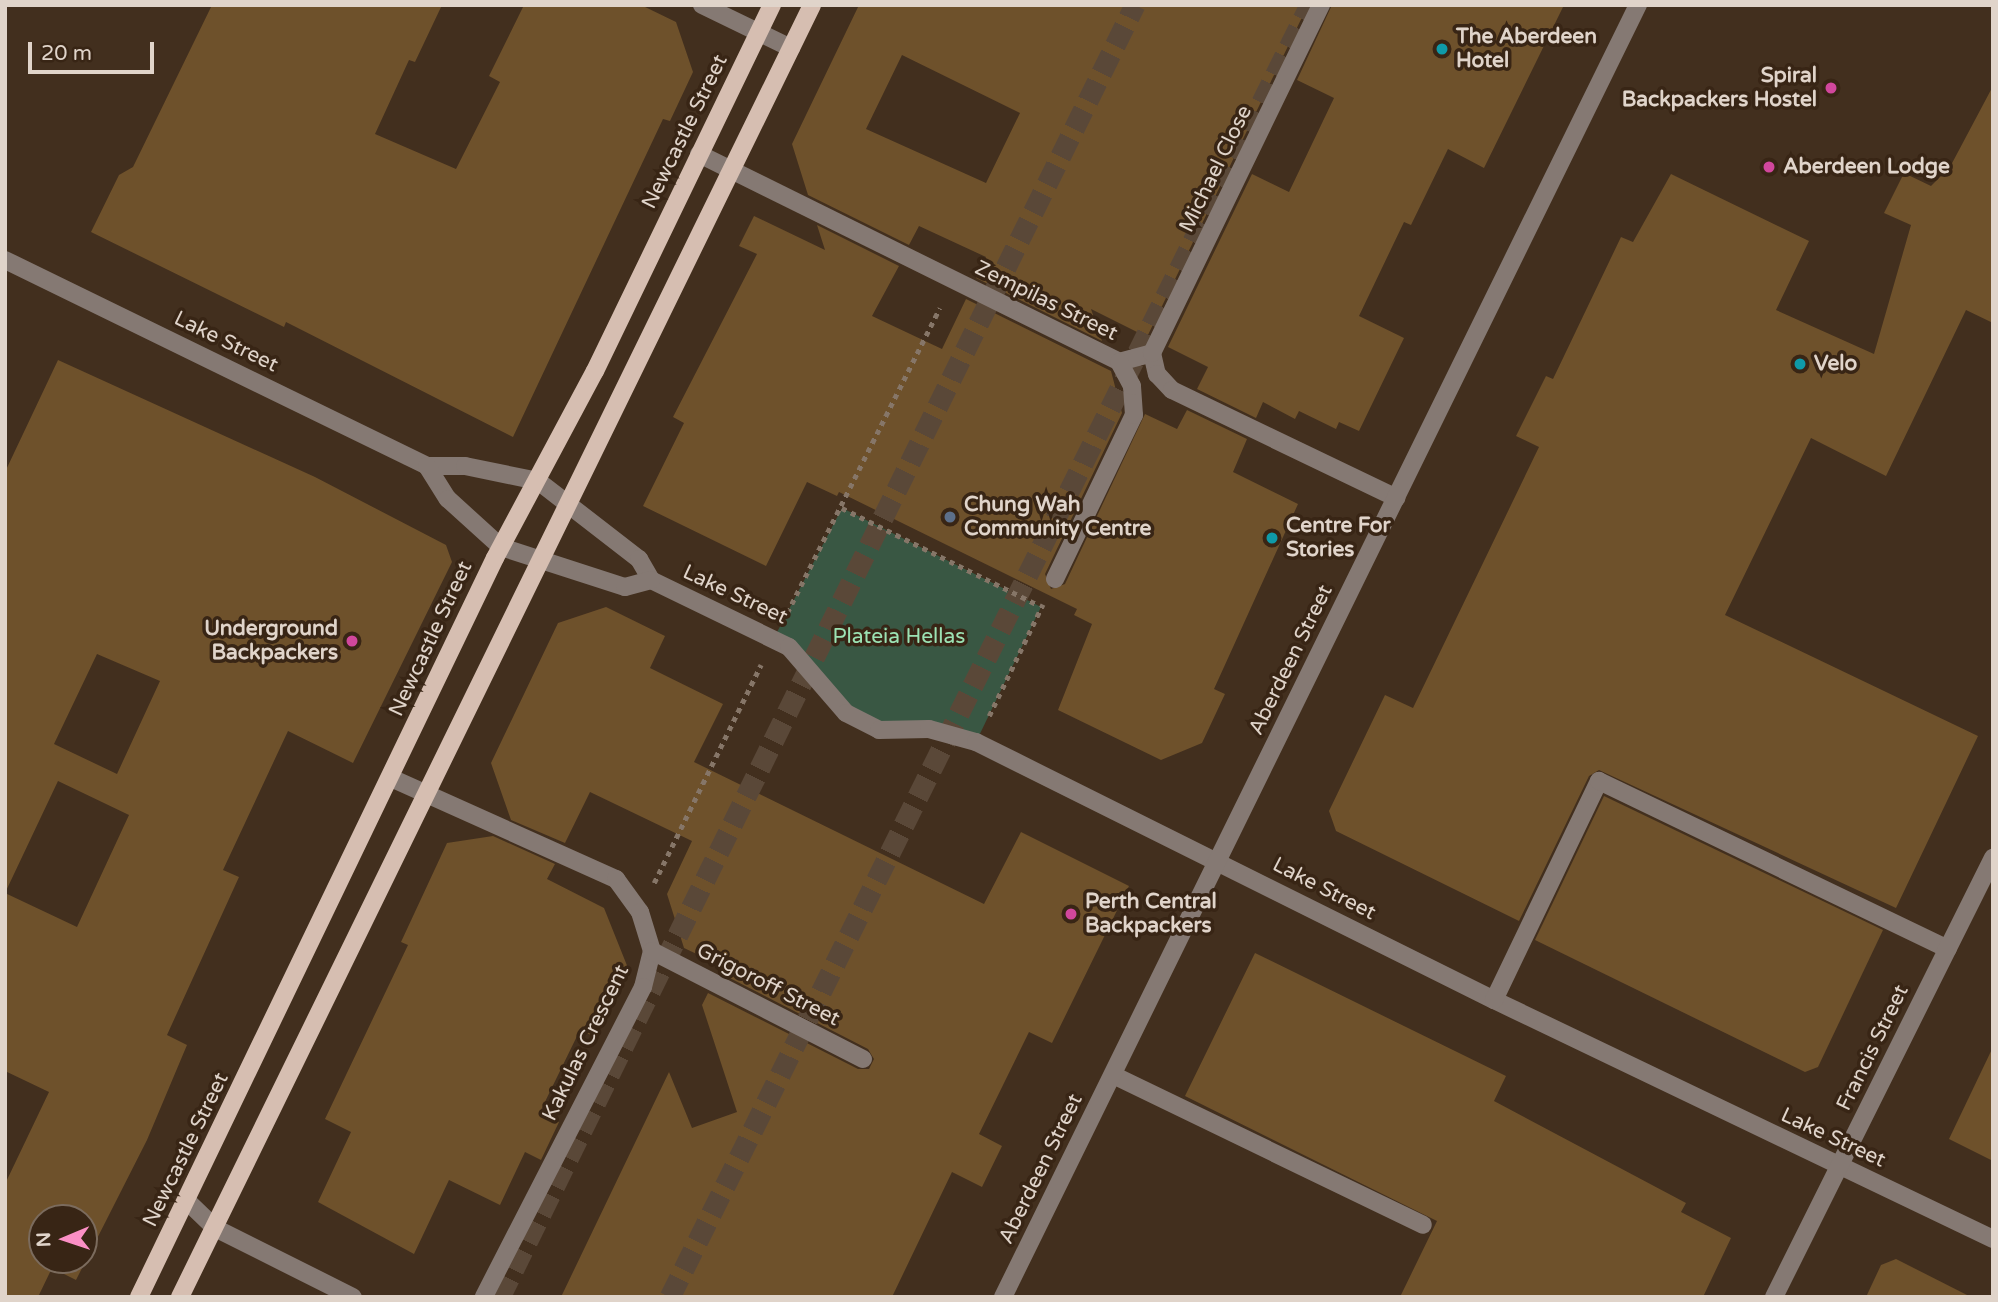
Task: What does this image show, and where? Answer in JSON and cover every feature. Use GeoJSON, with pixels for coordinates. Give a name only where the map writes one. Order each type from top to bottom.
{"type":"FeatureCollection","features":[{"type":"Feature","properties":{"kind":"main road","name":"Newcastle Street"},"geometry":{"type":"LineString","coordinates":[[139,1297],[501,547],[538,481],[772,5]]}},
{"type":"Feature","properties":{"kind":"main road"},"geometry":{"type":"LineString","coordinates":[[180,1297],[423,796],[570,505],[730,169],[812,5]]}},
{"type":"Feature","properties":{"kind":"street"},"geometry":{"type":"LineString","coordinates":[[702,5],[791,48]]}},
{"type":"Feature","properties":{"kind":"street","name":"Michael Close"},"geometry":{"type":"LineString","coordinates":[[1152,353],[1321,5]]}},
{"type":"Feature","properties":{"kind":"street","name":"Aberdeen Street"},"geometry":{"type":"LineString","coordinates":[[1003,1297],[1638,5]]}},
{"type":"Feature","properties":{"kind":"street","name":"Zempilas Street"},"geometry":{"type":"LineString","coordinates":[[699,153],[1119,362],[1152,353]]}},
{"type":"Feature","properties":{"kind":"street","name":"Lake Street"},"geometry":{"type":"LineString","coordinates":[[5,260],[427,466],[465,466],[538,481],[639,559],[651,580],[775,636],[789,647],[846,713],[879,730],[929,729],[976,742],[1494,1000],[1993,1239]]}},
{"type":"Feature","properties":{"kind":"street"},"geometry":{"type":"LineString","coordinates":[[1152,353],[1157,374],[1172,390],[1396,498]]}},
{"type":"Feature","properties":{"kind":"street"},"geometry":{"type":"LineString","coordinates":[[1055,579],[1134,415],[1132,386],[1119,362]]}},
{"type":"Feature","properties":{"kind":"street","name":"Lake Street"},"geometry":{"type":"LineString","coordinates":[[427,466],[448,499],[501,547],[625,587],[651,580]]}},
{"type":"Feature","properties":{"kind":"street","name":"Kakulas Crescent"},"geometry":{"type":"LineString","coordinates":[[391,778],[423,796],[616,879],[640,912],[652,951],[643,987],[484,1297]]}},
{"type":"Feature","properties":{"kind":"street"},"geometry":{"type":"LineString","coordinates":[[1494,1000],[1600,781],[1948,948]]}},
{"type":"Feature","properties":{"kind":"street","name":"Francis Street"},"geometry":{"type":"LineString","coordinates":[[1774,1297],[1993,858]]}},
{"type":"Feature","properties":{"kind":"street","name":"Grigoroff Street"},"geometry":{"type":"LineString","coordinates":[[652,951],[863,1059]]}},
{"type":"Feature","properties":{"kind":"street"},"geometry":{"type":"LineString","coordinates":[[1113,1075],[1423,1225]]}},
{"type":"Feature","properties":{"kind":"street"},"geometry":{"type":"LineString","coordinates":[[187,1201],[215,1228],[353,1297]]}},
{"type":"Feature","properties":{"kind":"path"},"geometry":{"type":"LineString","coordinates":[[640,912],[954,281]]}},
{"type":"Feature","properties":{"kind":"path"},"geometry":{"type":"LineString","coordinates":[[842,508],[1041,607]]}},
{"type":"Feature","properties":{"kind":"path"},"geometry":{"type":"LineString","coordinates":[[976,742],[1055,579]]}},
{"type":"Feature","properties":{"kind":"green space","name":"Plateia Hellas"},"geometry":{"type":"Polygon","coordinates":[[[842,508],[1041,607],[976,742],[878,729],[840,707],[775,636],[842,508]]]}},
{"type":"Feature","properties":{"kind":"building"},"geometry":{"type":"Polygon","coordinates":[[[212,5],[442,5],[415,62],[409,60],[375,134],[456,169],[500,82],[489,76],[524,5],[641,5],[676,22],[693,72],[670,121],[663,119],[513,437],[286,322],[284,327],[91,232],[119,175],[133,167],[212,5]]]}},
{"type":"Feature","properties":{"kind":"building"},"geometry":{"type":"Polygon","coordinates":[[[859,5],[1308,5],[1147,337],[1091,309],[1102,341],[976,278],[986,257],[919,226],[909,245],[808,195],[792,144],[859,5]],[[902,55],[866,129],[986,183],[1020,113],[902,55]]]}},
{"type":"Feature","properties":{"kind":"building"},"geometry":{"type":"Polygon","coordinates":[[[1332,5],[1564,5],[1484,168],[1448,149],[1411,225],[1404,222],[1359,316],[1404,338],[1359,431],[1339,422],[1336,429],[1299,411],[1295,419],[1263,402],[1256,418],[1197,389],[1208,367],[1168,347],[1252,174],[1289,192],[1334,98],[1297,80],[1332,5]]]}},
{"type":"Feature","properties":{"kind":"building"},"geometry":{"type":"Polygon","coordinates":[[[1993,86],[1993,323],[1966,310],[1886,476],[1811,438],[1725,615],[1978,736],[1896,908],[1599,770],[1589,776],[1519,921],[1336,831],[1329,811],[1385,695],[1413,708],[1539,447],[1516,436],[1546,376],[1553,379],[1621,237],[1633,242],[1671,174],[1809,241],[1776,310],[1874,354],[1911,225],[1884,213],[1904,173],[1931,186],[1950,167],[1993,86]]]}},
{"type":"Feature","properties":{"kind":"building"},"geometry":{"type":"Polygon","coordinates":[[[754,216],[825,250],[817,225],[899,266],[872,316],[942,349],[966,299],[1111,371],[1122,413],[1045,574],[1051,589],[1065,584],[1145,414],[1177,429],[1187,410],[1247,439],[1233,472],[1298,504],[1214,689],[1225,694],[1202,743],[1161,760],[1058,710],[1092,624],[1074,615],[1077,609],[839,492],[837,496],[807,482],[766,566],[643,506],[684,423],[673,417],[757,254],[739,246],[754,216]]]}},
{"type":"Feature","properties":{"kind":"building"},"geometry":{"type":"Polygon","coordinates":[[[58,360],[315,477],[446,545],[452,562],[353,763],[288,731],[223,870],[239,877],[167,1035],[187,1045],[147,1140],[98,1237],[98,1204],[28,1204],[28,1274],[49,1274],[38,1297],[5,1297],[5,1184],[49,1092],[5,1071],[5,472],[58,360]],[[97,654],[54,744],[117,774],[160,681],[97,654]],[[58,781],[5,893],[77,927],[129,815],[58,781]]]}},
{"type":"Feature","properties":{"kind":"building"},"geometry":{"type":"Polygon","coordinates":[[[606,607],[665,636],[650,668],[723,704],[694,762],[984,904],[1021,832],[1129,886],[1052,1043],[1029,1032],[979,1134],[1002,1146],[982,1187],[952,1172],[892,1297],[561,1297],[669,1072],[692,1128],[737,1112],[702,1005],[708,993],[858,1069],[869,1069],[874,1059],[868,1049],[718,972],[722,966],[684,948],[667,894],[692,841],[590,792],[565,843],[511,820],[491,763],[558,623],[606,607]]]}},
{"type":"Feature","properties":{"kind":"building"},"geometry":{"type":"Polygon","coordinates":[[[1604,796],[1883,930],[1818,1067],[1805,1072],[1535,940],[1604,796]]]}},
{"type":"Feature","properties":{"kind":"building"},"geometry":{"type":"Polygon","coordinates":[[[493,836],[555,864],[547,879],[604,908],[628,968],[593,1036],[580,1030],[540,1112],[559,1122],[541,1160],[525,1152],[500,1205],[449,1180],[414,1254],[318,1202],[351,1132],[325,1119],[408,945],[401,942],[447,843],[493,836]]]}},
{"type":"Feature","properties":{"kind":"building"},"geometry":{"type":"Polygon","coordinates":[[[1255,953],[1506,1076],[1494,1101],[1686,1203],[1681,1212],[1731,1238],[1703,1297],[1400,1297],[1437,1221],[1185,1096],[1255,953]]]}},
{"type":"Feature","properties":{"kind":"building"},"geometry":{"type":"Polygon","coordinates":[[[1993,1047],[1993,1161],[1949,1139],[1993,1047]]]}},
{"type":"Feature","properties":{"kind":"building"},"geometry":{"type":"Polygon","coordinates":[[[1896,1259],[1971,1297],[1866,1297],[1881,1265],[1896,1259]]]}},
{"type":"Feature","properties":{"kind":"building"},"geometry":{"type":"Polygon","coordinates":[[[64,1274],[79,1274],[76,1280],[64,1274]]]}},
{"type":"Feature","properties":{"kind":"tunnel"},"geometry":{"type":"LineString","coordinates":[[500,1297],[1135,5]]}},
{"type":"Feature","properties":{"kind":"tunnel"},"geometry":{"type":"LineString","coordinates":[[670,1297],[1310,5]]}},
{"type":"Feature","properties":{"kind":"place","name":"The Aberdeen Hotel"},"geometry":{"type":"Point","coordinates":[1442,49]}},
{"type":"Feature","properties":{"kind":"place","name":"Spiral Backpackers Hostel"},"geometry":{"type":"Point","coordinates":[1831,88]}},
{"type":"Feature","properties":{"kind":"place","name":"Aberdeen Lodge"},"geometry":{"type":"Point","coordinates":[1769,167]}},
{"type":"Feature","properties":{"kind":"place","name":"Velo"},"geometry":{"type":"Point","coordinates":[1800,364]}},
{"type":"Feature","properties":{"kind":"place","name":"Chung Wah Community Centre"},"geometry":{"type":"Point","coordinates":[950,517]}},
{"type":"Feature","properties":{"kind":"place","name":"Centre For Stories"},"geometry":{"type":"Point","coordinates":[1272,538]}},
{"type":"Feature","properties":{"kind":"place","name":"Underground Backpackers"},"geometry":{"type":"Point","coordinates":[352,641]}},
{"type":"Feature","properties":{"kind":"place","name":"Perth Central Backpackers"},"geometry":{"type":"Point","coordinates":[1071,914]}}]}
